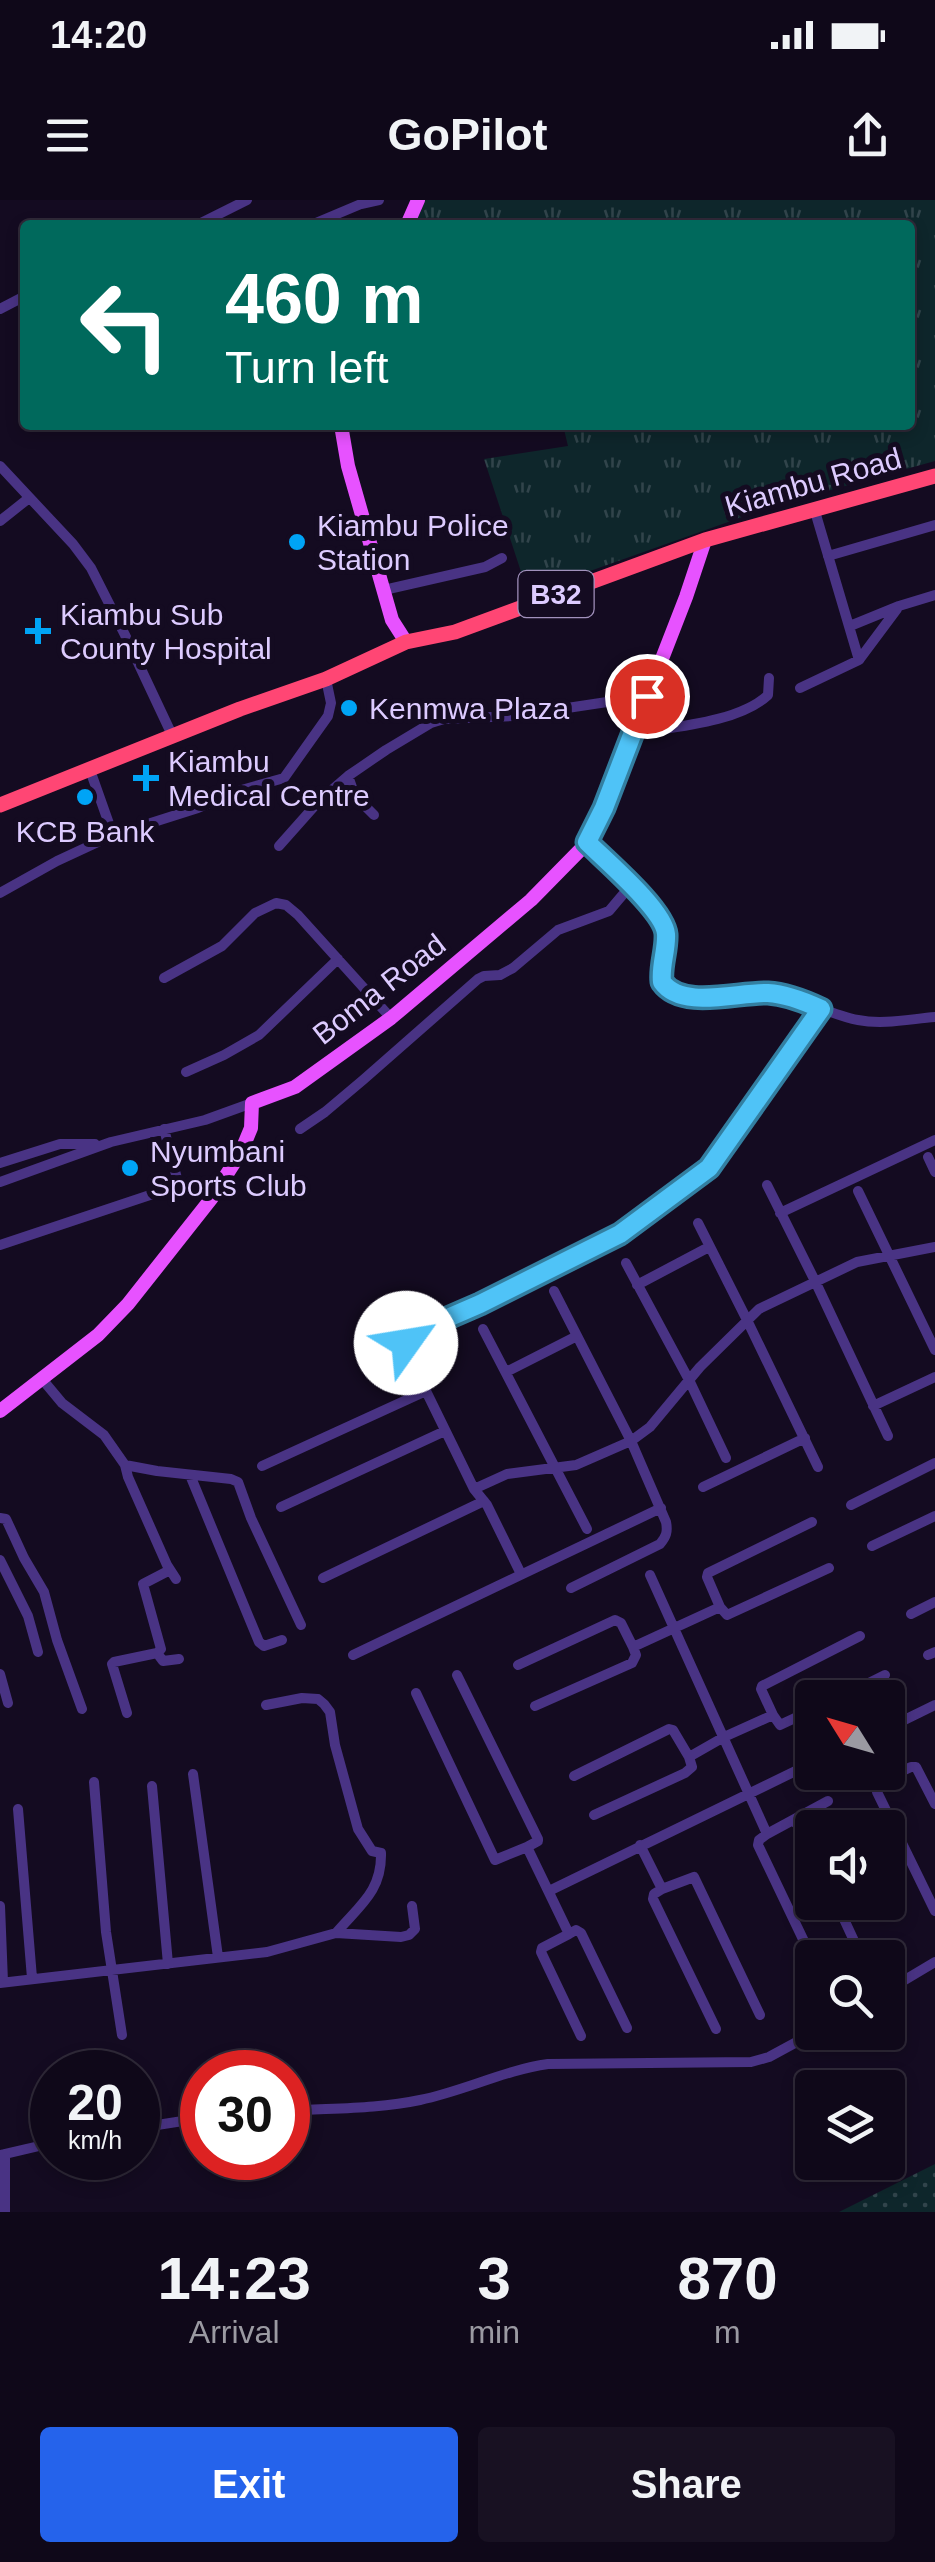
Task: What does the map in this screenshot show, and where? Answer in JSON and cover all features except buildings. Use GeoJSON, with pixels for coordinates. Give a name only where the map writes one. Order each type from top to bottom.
{"type":"FeatureCollection","features":[{"type":"Feature","properties":{"kind":"highway","name":"Kiambu Road"},"geometry":{"type":"LineString","coordinates":[[705,540],[935,476]]}},
{"type":"Feature","properties":{"kind":"highway","name":"B32"},"geometry":{"type":"LineString","coordinates":[[0,806],[240,709],[326,679],[406,642],[455,632],[705,540]]}},
{"type":"Feature","properties":{"kind":"main road"},"geometry":{"type":"LineString","coordinates":[[342,430],[348,466],[392,620],[406,642]]}},
{"type":"Feature","properties":{"kind":"main road","name":"Boma Road"},"geometry":{"type":"LineString","coordinates":[[252,1103],[295,1087],[392,1018],[531,900],[587,842],[604,808],[705,540]]}},
{"type":"Feature","properties":{"kind":"main road"},"geometry":{"type":"LineString","coordinates":[[0,1410],[98,1334],[128,1304],[210,1198],[247,1142],[252,1128],[252,1103]]}},
{"type":"Feature","properties":{"kind":"street"},"geometry":{"type":"LineString","coordinates":[[207,220],[247,200]]}},
{"type":"Feature","properties":{"kind":"street"},"geometry":{"type":"LineString","coordinates":[[323,220],[379,200]]}},
{"type":"Feature","properties":{"kind":"street"},"geometry":{"type":"LineString","coordinates":[[0,466],[91,568],[173,738]]}},
{"type":"Feature","properties":{"kind":"street"},"geometry":{"type":"LineString","coordinates":[[0,521],[29,498]]}},
{"type":"Feature","properties":{"kind":"street"},"geometry":{"type":"LineString","coordinates":[[814,508],[859,660]]}},
{"type":"Feature","properties":{"kind":"street"},"geometry":{"type":"LineString","coordinates":[[828,556],[935,524]]}},
{"type":"Feature","properties":{"kind":"street"},"geometry":{"type":"LineString","coordinates":[[384,590],[485,567],[502,558]]}},
{"type":"Feature","properties":{"kind":"street"},"geometry":{"type":"LineString","coordinates":[[850,626],[935,596]]}},
{"type":"Feature","properties":{"kind":"street"},"geometry":{"type":"LineString","coordinates":[[800,688],[859,660],[898,606]]}},
{"type":"Feature","properties":{"kind":"street"},"geometry":{"type":"LineString","coordinates":[[632,734],[725,716],[758,704],[768,695],[769,678]]}},
{"type":"Feature","properties":{"kind":"street"},"geometry":{"type":"LineString","coordinates":[[0,893],[113,836],[284,778],[328,716],[326,679]]}},
{"type":"Feature","properties":{"kind":"street"},"geometry":{"type":"LineString","coordinates":[[279,846],[319,801],[348,776],[430,723],[514,716],[647,696]]}},
{"type":"Feature","properties":{"kind":"street"},"geometry":{"type":"LineString","coordinates":[[90,770],[113,836]]}},
{"type":"Feature","properties":{"kind":"street"},"geometry":{"type":"LineString","coordinates":[[348,776],[355,796],[374,814]]}},
{"type":"Feature","properties":{"kind":"street"},"geometry":{"type":"LineString","coordinates":[[587,842],[661,919],[666,937],[662,982],[675,995],[689,998],[771,993],[857,1020],[876,1022],[935,1016]]}},
{"type":"Feature","properties":{"kind":"street"},"geometry":{"type":"LineString","coordinates":[[300,1129],[363,1080],[478,979],[513,968],[558,930],[609,911],[630,885]]}},
{"type":"Feature","properties":{"kind":"street"},"geometry":{"type":"LineString","coordinates":[[164,978],[222,946],[256,913],[276,903],[286,905],[298,915],[392,1018]]}},
{"type":"Feature","properties":{"kind":"street"},"geometry":{"type":"LineString","coordinates":[[186,1072],[259,1035],[338,959]]}},
{"type":"Feature","properties":{"kind":"street"},"geometry":{"type":"LineString","coordinates":[[406,1343],[420,1330],[620,1234],[709,1168],[821,1009]]}},
{"type":"Feature","properties":{"kind":"street"},"geometry":{"type":"LineString","coordinates":[[0,1182],[111,1142],[205,1120],[252,1103]]}},
{"type":"Feature","properties":{"kind":"street"},"geometry":{"type":"LineString","coordinates":[[164,1130],[180,1186]]}},
{"type":"Feature","properties":{"kind":"street"},"geometry":{"type":"LineString","coordinates":[[780,1213],[935,1140]]}},
{"type":"Feature","properties":{"kind":"street"},"geometry":{"type":"LineString","coordinates":[[0,1163],[60,1144],[111,1142]]}},
{"type":"Feature","properties":{"kind":"street"},"geometry":{"type":"LineString","coordinates":[[928,1157],[935,1172]]}},
{"type":"Feature","properties":{"kind":"street"},"geometry":{"type":"LineString","coordinates":[[0,1245],[180,1186],[196,1188],[210,1198]]}},
{"type":"Feature","properties":{"kind":"street"},"geometry":{"type":"LineString","coordinates":[[767,1186],[888,1436]]}},
{"type":"Feature","properties":{"kind":"street"},"geometry":{"type":"LineString","coordinates":[[858,1191],[935,1350]]}},
{"type":"Feature","properties":{"kind":"street"},"geometry":{"type":"LineString","coordinates":[[698,1223],[818,1468]]}},
{"type":"Feature","properties":{"kind":"street"},"geometry":{"type":"LineString","coordinates":[[474,1490],[506,1474],[576,1465],[631,1441],[650,1427],[759,1308],[858,1262],[935,1246]]}},
{"type":"Feature","properties":{"kind":"street"},"geometry":{"type":"LineString","coordinates":[[637,1286],[710,1248]]}},
{"type":"Feature","properties":{"kind":"street"},"geometry":{"type":"LineString","coordinates":[[626,1264],[690,1380],[726,1458]]}},
{"type":"Feature","properties":{"kind":"street"},"geometry":{"type":"LineString","coordinates":[[554,1292],[631,1441],[668,1530],[660,1544],[571,1588]]}},
{"type":"Feature","properties":{"kind":"street"},"geometry":{"type":"LineString","coordinates":[[483,1329],[587,1529]]}},
{"type":"Feature","properties":{"kind":"street"},"geometry":{"type":"LineString","coordinates":[[506,1372],[577,1336]]}},
{"type":"Feature","properties":{"kind":"street"},"geometry":{"type":"LineString","coordinates":[[873,1406],[935,1377]]}},
{"type":"Feature","properties":{"kind":"street"},"geometry":{"type":"LineString","coordinates":[[42,1379],[62,1403],[104,1436],[125,1465],[173,1575],[143,1584],[161,1646],[157,1653],[112,1664],[126,1713]]}},
{"type":"Feature","properties":{"kind":"street"},"geometry":{"type":"LineString","coordinates":[[262,1466],[426,1391],[520,1574]]}},
{"type":"Feature","properties":{"kind":"street"},"geometry":{"type":"LineString","coordinates":[[281,1507],[445,1431]]}},
{"type":"Feature","properties":{"kind":"street"},"geometry":{"type":"LineString","coordinates":[[702,1487],[804,1438]]}},
{"type":"Feature","properties":{"kind":"street"},"geometry":{"type":"LineString","coordinates":[[851,1505],[935,1464]]}},
{"type":"Feature","properties":{"kind":"street"},"geometry":{"type":"LineString","coordinates":[[125,1465],[238,1482],[302,1625]]}},
{"type":"Feature","properties":{"kind":"street"},"geometry":{"type":"LineString","coordinates":[[190,1474],[259,1642],[264,1646],[282,1640]]}},
{"type":"Feature","properties":{"kind":"street"},"geometry":{"type":"LineString","coordinates":[[323,1578],[484,1502]]}},
{"type":"Feature","properties":{"kind":"street"},"geometry":{"type":"LineString","coordinates":[[353,1655],[660,1508]]}},
{"type":"Feature","properties":{"kind":"street"},"geometry":{"type":"LineString","coordinates":[[872,1546],[935,1516]]}},
{"type":"Feature","properties":{"kind":"street"},"geometry":{"type":"LineString","coordinates":[[0,1518],[6,1519],[44,1592],[82,1709]]}},
{"type":"Feature","properties":{"kind":"street"},"geometry":{"type":"LineString","coordinates":[[812,1522],[706,1576],[727,1615],[829,1568]]}},
{"type":"Feature","properties":{"kind":"street"},"geometry":{"type":"LineString","coordinates":[[0,1560],[28,1616],[38,1652]]}},
{"type":"Feature","properties":{"kind":"street"},"geometry":{"type":"LineString","coordinates":[[650,1575],[767,1834]]}},
{"type":"Feature","properties":{"kind":"street"},"geometry":{"type":"LineString","coordinates":[[911,1614],[935,1602]]}},
{"type":"Feature","properties":{"kind":"street"},"geometry":{"type":"LineString","coordinates":[[633,1647],[720,1607]]}},
{"type":"Feature","properties":{"kind":"street"},"geometry":{"type":"LineString","coordinates":[[518,1665],[615,1620],[622,1624],[633,1647],[636,1655],[632,1663],[534,1706]]}},
{"type":"Feature","properties":{"kind":"street"},"geometry":{"type":"LineString","coordinates":[[795,1718],[780,1725],[762,1686],[860,1636]]}},
{"type":"Feature","properties":{"kind":"street"},"geometry":{"type":"LineString","coordinates":[[157,1653],[163,1662],[179,1658]]}},
{"type":"Feature","properties":{"kind":"street"},"geometry":{"type":"LineString","coordinates":[[0,1674],[8,1703]]}},
{"type":"Feature","properties":{"kind":"street"},"geometry":{"type":"LineString","coordinates":[[416,1694],[496,1860],[526,1847],[538,1838],[457,1674]]}},
{"type":"Feature","properties":{"kind":"street"},"geometry":{"type":"LineString","coordinates":[[876,1680],[886,1675]]}},
{"type":"Feature","properties":{"kind":"street"},"geometry":{"type":"LineString","coordinates":[[266,1705],[302,1698],[318,1699],[324,1704],[330,1712],[334,1745],[358,1829],[372,1851],[381,1853],[378,1884],[336,1934]]}},
{"type":"Feature","properties":{"kind":"street"},"geometry":{"type":"LineString","coordinates":[[905,1720],[935,1705]]}},
{"type":"Feature","properties":{"kind":"street"},"geometry":{"type":"LineString","coordinates":[[689,1757],[773,1715]]}},
{"type":"Feature","properties":{"kind":"street"},"geometry":{"type":"LineString","coordinates":[[574,1776],[670,1728],[689,1757],[690,1770],[594,1815]]}},
{"type":"Feature","properties":{"kind":"street"},"geometry":{"type":"LineString","coordinates":[[905,1768],[916,1767],[935,1804]]}},
{"type":"Feature","properties":{"kind":"street"},"geometry":{"type":"LineString","coordinates":[[550,1890],[795,1772]]}},
{"type":"Feature","properties":{"kind":"street"},"geometry":{"type":"LineString","coordinates":[[193,1774],[218,1957]]}},
{"type":"Feature","properties":{"kind":"street"},"geometry":{"type":"LineString","coordinates":[[94,1782],[111,1970],[122,2035]]}},
{"type":"Feature","properties":{"kind":"street"},"geometry":{"type":"LineString","coordinates":[[152,1786],[168,1964]]}},
{"type":"Feature","properties":{"kind":"street"},"geometry":{"type":"LineString","coordinates":[[877,1790],[935,1911]]}},
{"type":"Feature","properties":{"kind":"street"},"geometry":{"type":"LineString","coordinates":[[803,1940],[758,1848],[759,1840],[828,1801]]}},
{"type":"Feature","properties":{"kind":"street"},"geometry":{"type":"LineString","coordinates":[[18,1810],[32,1978]]}},
{"type":"Feature","properties":{"kind":"street"},"geometry":{"type":"LineString","coordinates":[[640,1845],[662,1889]]}},
{"type":"Feature","properties":{"kind":"street"},"geometry":{"type":"LineString","coordinates":[[526,1847],[568,1934]]}},
{"type":"Feature","properties":{"kind":"street"},"geometry":{"type":"LineString","coordinates":[[716,2029],[653,1899],[662,1889],[694,1877],[760,2015]]}},
{"type":"Feature","properties":{"kind":"street"},"geometry":{"type":"LineString","coordinates":[[0,1906],[2,1982],[267,1952],[336,1934],[402,1937],[414,1929],[412,1906]]}},
{"type":"Feature","properties":{"kind":"street"},"geometry":{"type":"LineString","coordinates":[[581,2036],[541,1952],[576,1930],[582,1933],[627,2028]]}},
{"type":"Feature","properties":{"kind":"street"},"geometry":{"type":"LineString","coordinates":[[905,1980],[935,1962]]}},
{"type":"Feature","properties":{"kind":"street"},"geometry":{"type":"LineString","coordinates":[[310,2110],[418,2100],[526,2067],[751,2062],[795,2043]]}},
{"type":"Feature","properties":{"kind":"street"},"geometry":{"type":"LineString","coordinates":[[5,2212],[3,2155],[30,2148]]}},
{"type":"Feature","properties":{"kind":"green space"},"geometry":{"type":"Polygon","coordinates":[[[424,200],[935,200],[935,461],[773,506],[528,593],[484,459],[568,446],[564,430],[915,430],[915,220],[415,220],[424,200]]]}},
{"type":"Feature","properties":{"kind":"green space"},"geometry":{"type":"Polygon","coordinates":[[[935,2164],[935,2212],[839,2212],[905,2180],[935,2164]]]}},
{"type":"Feature","properties":{"kind":"place","name":"Kiambu Police Station"},"geometry":{"type":"Point","coordinates":[297,542]}},
{"type":"Feature","properties":{"kind":"place","name":"Kiambu Sub County Hospital"},"geometry":{"type":"Point","coordinates":[38,631]}},
{"type":"Feature","properties":{"kind":"place","name":"Kenmwa Plaza"},"geometry":{"type":"Point","coordinates":[349,708]}},
{"type":"Feature","properties":{"kind":"place","name":"Kiambu Medical Centre"},"geometry":{"type":"Point","coordinates":[146,778]}},
{"type":"Feature","properties":{"kind":"place","name":"KCB Bank"},"geometry":{"type":"Point","coordinates":[85,797]}},
{"type":"Feature","properties":{"kind":"place","name":"Nyumbani Sports Club"},"geometry":{"type":"Point","coordinates":[130,1168]}},
{"type":"Feature","properties":{"kind":"route"},"geometry":{"type":"LineString","coordinates":[[406,1343],[420,1330],[620,1234],[709,1168],[821,1009],[771,993],[689,998],[675,995],[662,982],[666,937],[661,919],[587,842],[647,696]]}}]}
